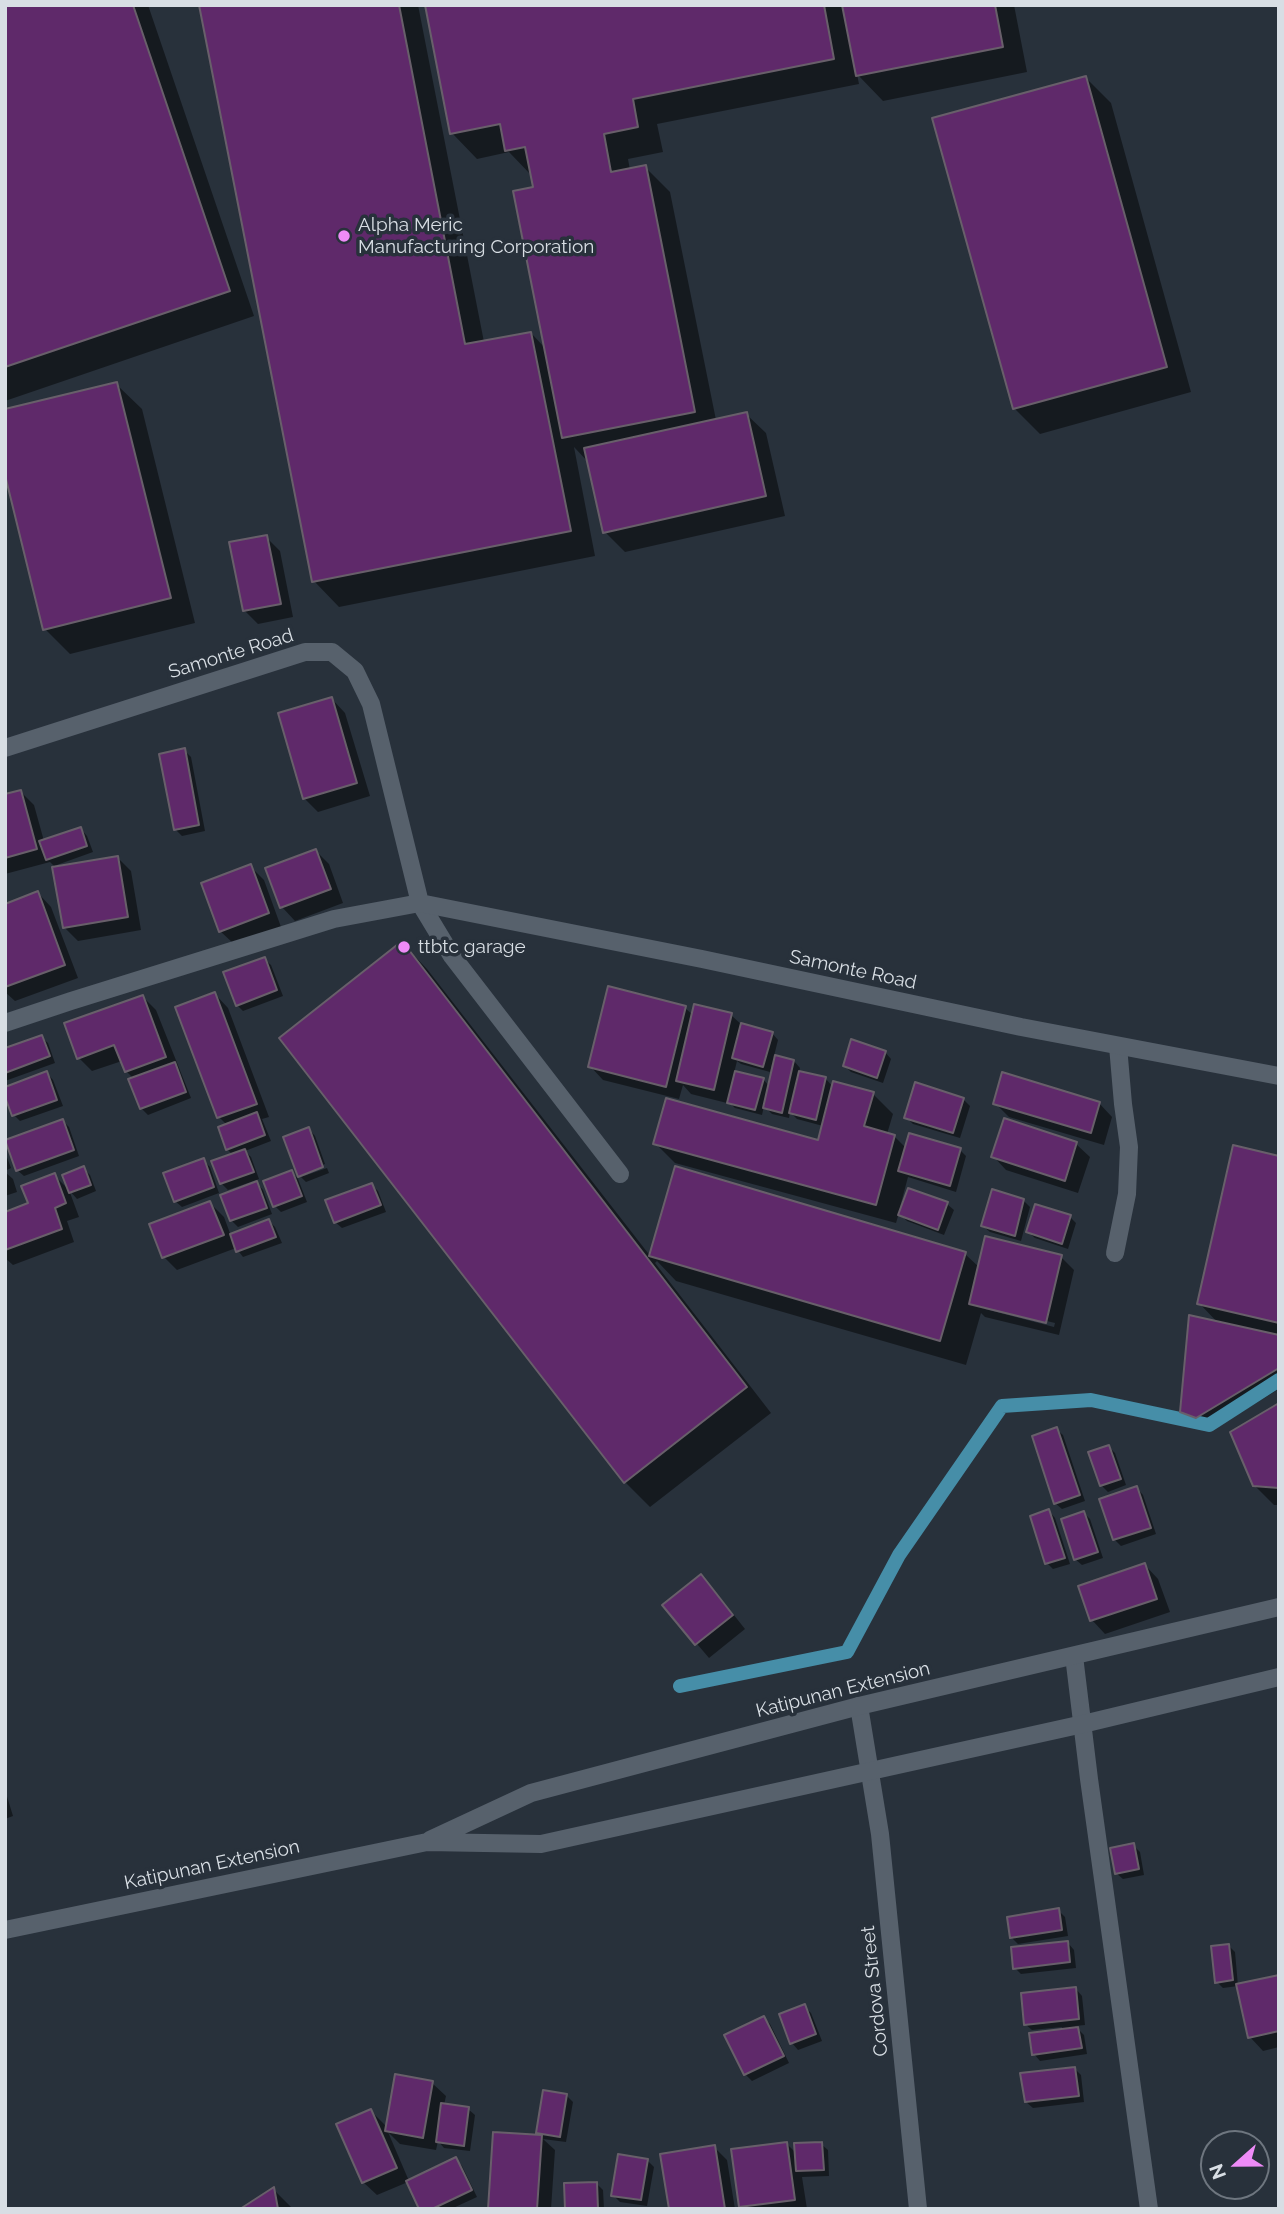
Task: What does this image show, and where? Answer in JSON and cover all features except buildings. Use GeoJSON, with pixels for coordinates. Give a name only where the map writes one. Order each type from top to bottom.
{"type":"FeatureCollection","features":[{"type":"Feature","properties":{"kind":"street","name":"Samonte Road"},"geometry":{"type":"LineString","coordinates":[[5,748],[305,653],[332,652],[355,671],[371,704],[420,903]]}},
{"type":"Feature","properties":{"kind":"street","name":"Samonte Road"},"geometry":{"type":"LineString","coordinates":[[5,1023],[334,919],[420,903],[1118,1046],[1279,1076]]}},
{"type":"Feature","properties":{"kind":"street"},"geometry":{"type":"LineString","coordinates":[[420,903],[452,956],[620,1174]]}},
{"type":"Feature","properties":{"kind":"street"},"geometry":{"type":"LineString","coordinates":[[1115,1253],[1127,1194],[1129,1147],[1118,1046]]}},
{"type":"Feature","properties":{"kind":"street","name":"Katipunan Extension"},"geometry":{"type":"LineString","coordinates":[[427,1842],[531,1793],[859,1706],[1279,1607]]}},
{"type":"Feature","properties":{"kind":"street"},"geometry":{"type":"LineString","coordinates":[[1074,1656],[1149,2209]]}},
{"type":"Feature","properties":{"kind":"street","name":"Katipunan Extension"},"geometry":{"type":"LineString","coordinates":[[5,1930],[427,1842],[541,1844],[1083,1724],[1279,1677]]}},
{"type":"Feature","properties":{"kind":"street","name":"Cordova Street"},"geometry":{"type":"LineString","coordinates":[[859,1706],[880,1834],[918,2209]]}},
{"type":"Feature","properties":{"kind":"waterway"},"geometry":{"type":"LineString","coordinates":[[680,1686],[847,1652],[899,1555],[1002,1406],[1091,1400],[1209,1425],[1279,1380]]}},
{"type":"Feature","properties":{"kind":"place","name":"Alpha Meric Manufacturing Corporation"},"geometry":{"type":"Point","coordinates":[344,236]}},
{"type":"Feature","properties":{"kind":"place","name":"ttbtc garage"},"geometry":{"type":"Point","coordinates":[404,947]}}]}
